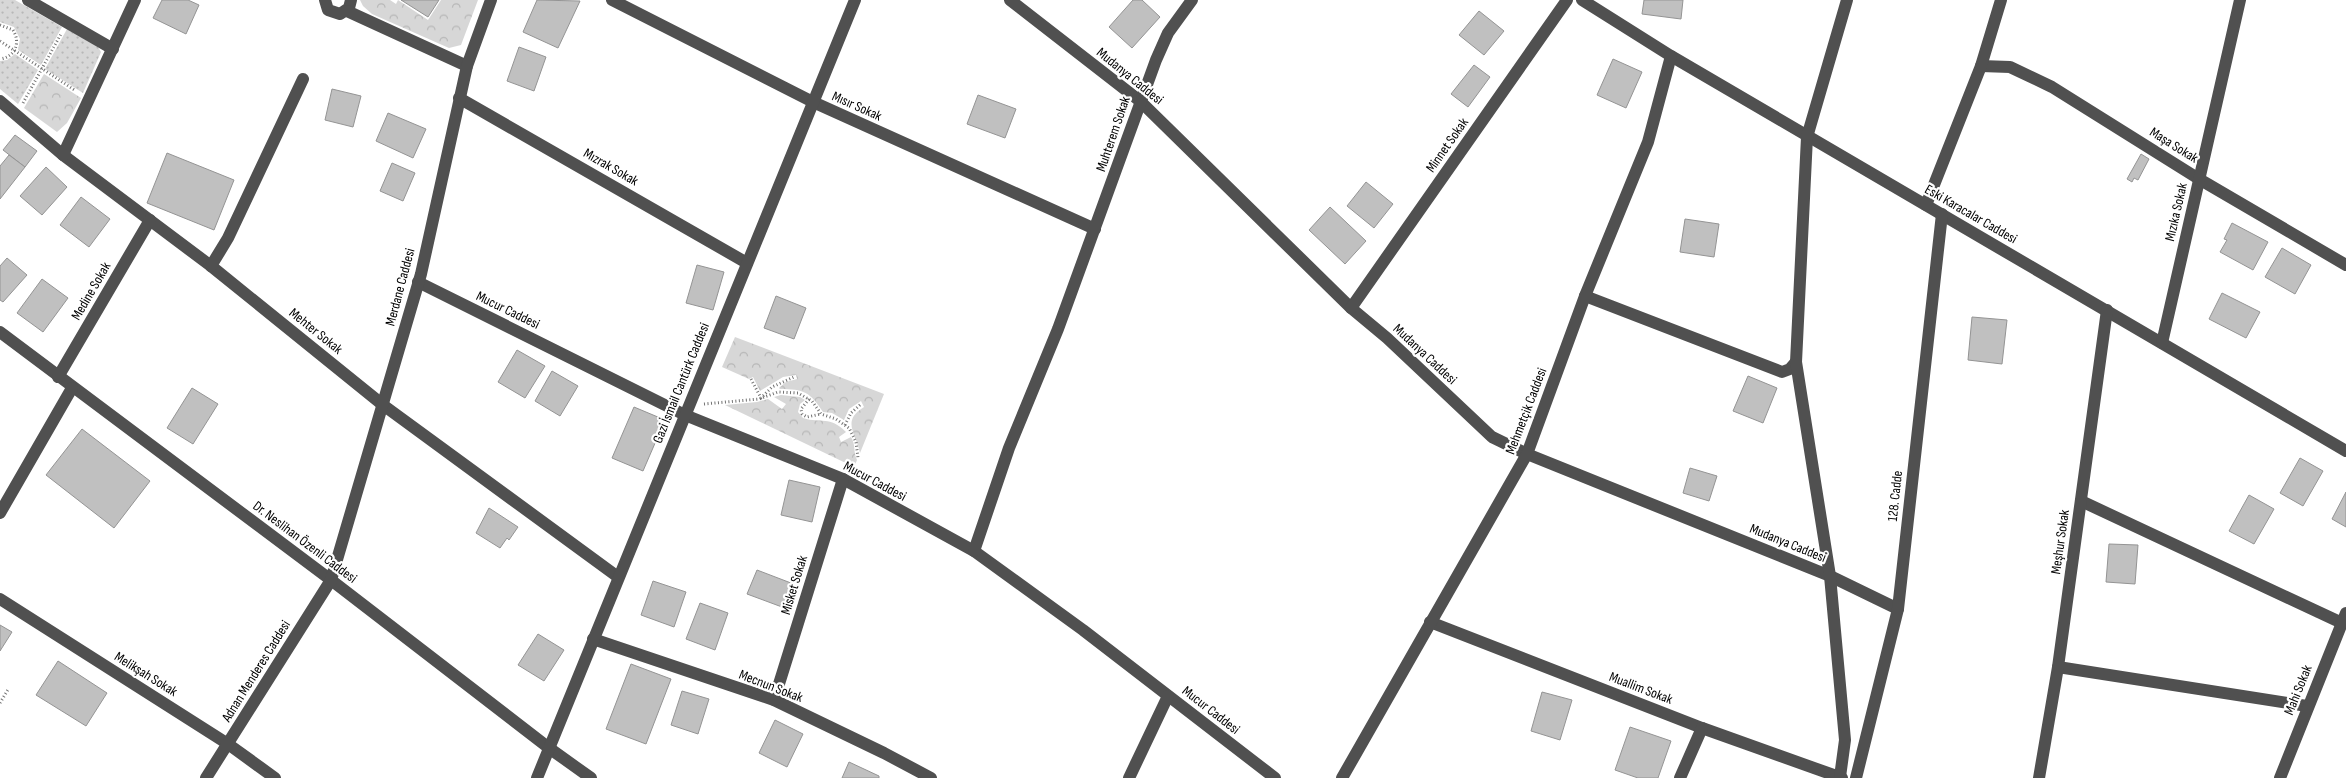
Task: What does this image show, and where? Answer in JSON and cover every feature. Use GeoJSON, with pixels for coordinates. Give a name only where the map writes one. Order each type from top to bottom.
{"type":"FeatureCollection","features":[{"type":"Feature","properties":{"kind":"street"},"geometry":{"type":"LineString","coordinates":[[28,0],[113,49]]}},
{"type":"Feature","properties":{"kind":"street"},"geometry":{"type":"LineString","coordinates":[[64,155],[135,0]]}},
{"type":"Feature","properties":{"kind":"street"},"geometry":{"type":"LineString","coordinates":[[324,0],[331,12],[340,14],[349,6],[467,66]]}},
{"type":"Feature","properties":{"kind":"street","name":"Merdane Caddesi"},"geometry":{"type":"LineString","coordinates":[[331,580],[418,282],[467,66],[491,0]]}},
{"type":"Feature","properties":{"kind":"street","name":"Mısır Sokak"},"geometry":{"type":"LineString","coordinates":[[612,0],[813,102],[1095,229]]}},
{"type":"Feature","properties":{"kind":"street","name":"Gazi İsmail Cantürk Caddesi"},"geometry":{"type":"LineString","coordinates":[[537,778],[855,0]]}},
{"type":"Feature","properties":{"kind":"street","name":"Mudanya Caddesi"},"geometry":{"type":"LineString","coordinates":[[1010,0],[1140,101],[1351,308],[1387,338],[1492,437],[1527,454],[1830,576],[1898,609]]}},
{"type":"Feature","properties":{"kind":"street","name":"Muhterem Sokak"},"geometry":{"type":"LineString","coordinates":[[974,551],[1009,448],[1058,329],[1140,101],[1168,33],[1192,0]]}},
{"type":"Feature","properties":{"kind":"street","name":"Minnet Sokak"},"geometry":{"type":"LineString","coordinates":[[1351,308],[1567,0]]}},
{"type":"Feature","properties":{"kind":"street","name":"Eski Karacalar Caddesi"},"geometry":{"type":"LineString","coordinates":[[1582,0],[1671,56],[1808,137],[2346,451]]}},
{"type":"Feature","properties":{"kind":"street"},"geometry":{"type":"LineString","coordinates":[[1841,778],[1845,740],[1830,576],[1796,362],[1808,137],[1847,0]]}},
{"type":"Feature","properties":{"kind":"street"},"geometry":{"type":"LineString","coordinates":[[1926,205],[1981,66],[2001,0]]}},
{"type":"Feature","properties":{"kind":"street","name":"Mızıka Sokak"},"geometry":{"type":"LineString","coordinates":[[2162,343],[2240,0]]}},
{"type":"Feature","properties":{"kind":"street","name":"Mehmetçik Caddesi"},"geometry":{"type":"LineString","coordinates":[[1342,778],[1527,454],[1585,296],[1648,142],[1671,56]]}},
{"type":"Feature","properties":{"kind":"street","name":"Maşa Sokak"},"geometry":{"type":"LineString","coordinates":[[1981,66],[2010,66],[2052,86],[2199,179],[2346,265]]}},
{"type":"Feature","properties":{"kind":"street"},"geometry":{"type":"LineString","coordinates":[[211,266],[228,238],[304,79]]}},
{"type":"Feature","properties":{"kind":"street","name":"Mızrak Sokak"},"geometry":{"type":"LineString","coordinates":[[460,98],[747,263]]}},
{"type":"Feature","properties":{"kind":"street","name":"Mehter Sokak"},"geometry":{"type":"LineString","coordinates":[[0,101],[64,155],[211,266],[383,405],[618,577]]}},
{"type":"Feature","properties":{"kind":"street","name":"128. Cadde"},"geometry":{"type":"LineString","coordinates":[[1856,778],[1898,609],[1942,214]]}},
{"type":"Feature","properties":{"kind":"street","name":"Medine Sokak"},"geometry":{"type":"LineString","coordinates":[[58,377],[150,220]]}},
{"type":"Feature","properties":{"kind":"street","name":"Mucur Caddesi"},"geometry":{"type":"LineString","coordinates":[[418,282],[687,410],[843,479],[974,551],[1084,630],[1275,778]]}},
{"type":"Feature","properties":{"kind":"street"},"geometry":{"type":"LineString","coordinates":[[1585,296],[1782,372],[1790,369],[1796,362]]}},
{"type":"Feature","properties":{"kind":"street","name":"Meşhur Sokak"},"geometry":{"type":"LineString","coordinates":[[2039,778],[2058,667],[2107,310]]}},
{"type":"Feature","properties":{"kind":"street","name":"Dr. Neslihan Özenli Caddesi"},"geometry":{"type":"LineString","coordinates":[[0,332],[591,778]]}},
{"type":"Feature","properties":{"kind":"street"},"geometry":{"type":"LineString","coordinates":[[0,513],[72,388]]}},
{"type":"Feature","properties":{"kind":"street","name":"Misket Sokak"},"geometry":{"type":"LineString","coordinates":[[774,700],[843,479]]}},
{"type":"Feature","properties":{"kind":"street"},"geometry":{"type":"LineString","coordinates":[[2081,501],[2344,618]]}},
{"type":"Feature","properties":{"kind":"street","name":"Adnan Menderes Caddesi"},"geometry":{"type":"LineString","coordinates":[[206,778],[331,580]]}},
{"type":"Feature","properties":{"kind":"street","name":"Melikşah Sokak"},"geometry":{"type":"LineString","coordinates":[[0,599],[228,744],[274,778]]}},
{"type":"Feature","properties":{"kind":"street","name":"Mahi Sokak"},"geometry":{"type":"LineString","coordinates":[[2280,778],[2307,706],[2344,618]]}},
{"type":"Feature","properties":{"kind":"street","name":"Muallim Sokak"},"geometry":{"type":"LineString","coordinates":[[1430,622],[1702,728],[1841,778]]}},
{"type":"Feature","properties":{"kind":"street","name":"Mecnun Sokak"},"geometry":{"type":"LineString","coordinates":[[593,639],[774,700],[884,752],[931,778]]}},
{"type":"Feature","properties":{"kind":"street"},"geometry":{"type":"LineString","coordinates":[[2058,667],[2307,706]]}},
{"type":"Feature","properties":{"kind":"street"},"geometry":{"type":"LineString","coordinates":[[1129,778],[1168,696]]}},
{"type":"Feature","properties":{"kind":"street"},"geometry":{"type":"LineString","coordinates":[[1680,778],[1702,728]]}},
{"type":"Feature","properties":{"kind":"path"},"geometry":{"type":"LineString","coordinates":[[16,115],[68,23]]}},
{"type":"Feature","properties":{"kind":"path"},"geometry":{"type":"LineString","coordinates":[[0,25],[10,28],[15,33],[17,41],[15,51],[8,57],[0,59]]}},
{"type":"Feature","properties":{"kind":"path"},"geometry":{"type":"LineString","coordinates":[[0,41],[89,100]]}},
{"type":"Feature","properties":{"kind":"path"},"geometry":{"type":"LineString","coordinates":[[761,398],[772,387],[794,377]]}},
{"type":"Feature","properties":{"kind":"path"},"geometry":{"type":"LineString","coordinates":[[751,379],[761,398]]}},
{"type":"Feature","properties":{"kind":"path"},"geometry":{"type":"LineString","coordinates":[[687,410],[761,398],[782,392],[798,393],[809,399],[821,414],[845,425],[856,442],[858,458]]}},
{"type":"Feature","properties":{"kind":"path"},"geometry":{"type":"LineString","coordinates":[[809,399],[801,409],[802,414],[807,417],[821,414]]}},
{"type":"Feature","properties":{"kind":"path"},"geometry":{"type":"LineString","coordinates":[[845,425],[851,413],[861,404]]}},
{"type":"Feature","properties":{"kind":"path"},"geometry":{"type":"LineString","coordinates":[[0,703],[9,688]]}},
{"type":"Feature","properties":{"kind":"green space"},"geometry":{"type":"Polygon","coordinates":[[[0,0],[15,0],[62,27],[41,65],[18,50],[20,39],[14,27],[0,22],[0,0]]]}},
{"type":"Feature","properties":{"kind":"green space"},"geometry":{"type":"Polygon","coordinates":[[[360,0],[390,0],[396,4],[398,0],[428,20],[441,0],[478,0],[461,45],[449,48],[372,14],[363,6],[360,0]]]}},
{"type":"Feature","properties":{"kind":"green space"},"geometry":{"type":"Polygon","coordinates":[[[67,29],[98,47],[101,52],[83,93],[45,69],[67,29]]]}},
{"type":"Feature","properties":{"kind":"green space"},"geometry":{"type":"Polygon","coordinates":[[[15,54],[38,70],[18,104],[0,89],[0,61],[7,60],[15,54]]]}},
{"type":"Feature","properties":{"kind":"green space"},"geometry":{"type":"Polygon","coordinates":[[[44,74],[81,98],[67,123],[57,132],[24,108],[44,74]]]}},
{"type":"Feature","properties":{"kind":"green space"},"geometry":{"type":"Polygon","coordinates":[[[735,337],[884,394],[860,453],[852,422],[857,412],[864,407],[861,401],[849,409],[844,420],[832,413],[823,412],[806,393],[779,388],[786,382],[797,379],[796,375],[783,377],[760,391],[753,377],[749,379],[722,367],[735,337]]]}},
{"type":"Feature","properties":{"kind":"green space"},"geometry":{"type":"Polygon","coordinates":[[[781,395],[800,397],[805,400],[800,404],[798,412],[803,418],[835,423],[846,432],[839,437],[841,442],[851,437],[853,440],[857,460],[854,467],[725,405],[768,399],[782,409],[786,404],[774,397],[781,395]]]}},
{"type":"Feature","properties":{"kind":"building"},"geometry":{"type":"Polygon","coordinates":[[[162,0],[188,0],[199,5],[186,34],[153,18],[162,0]]]}},
{"type":"Feature","properties":{"kind":"building"},"geometry":{"type":"Polygon","coordinates":[[[401,0],[439,0],[428,17],[401,0]]]}},
{"type":"Feature","properties":{"kind":"building"},"geometry":{"type":"Polygon","coordinates":[[[537,0],[580,1],[558,48],[523,32],[537,0]]]}},
{"type":"Feature","properties":{"kind":"building"},"geometry":{"type":"Polygon","coordinates":[[[1133,0],[1142,0],[1160,17],[1132,48],[1109,27],[1133,0]]]}},
{"type":"Feature","properties":{"kind":"building"},"geometry":{"type":"Polygon","coordinates":[[[1644,0],[1683,0],[1681,19],[1642,14],[1644,0]]]}},
{"type":"Feature","properties":{"kind":"building"},"geometry":{"type":"Polygon","coordinates":[[[1479,11],[1504,31],[1484,55],[1459,35],[1479,11]]]}},
{"type":"Feature","properties":{"kind":"building"},"geometry":{"type":"Polygon","coordinates":[[[519,47],[546,57],[534,91],[507,81],[519,47]]]}},
{"type":"Feature","properties":{"kind":"building"},"geometry":{"type":"Polygon","coordinates":[[[1613,59],[1642,72],[1626,108],[1597,95],[1613,59]]]}},
{"type":"Feature","properties":{"kind":"building"},"geometry":{"type":"Polygon","coordinates":[[[1474,65],[1490,77],[1468,107],[1451,94],[1474,65]]]}},
{"type":"Feature","properties":{"kind":"building"},"geometry":{"type":"Polygon","coordinates":[[[332,89],[361,96],[353,127],[325,120],[332,89]]]}},
{"type":"Feature","properties":{"kind":"building"},"geometry":{"type":"Polygon","coordinates":[[[978,95],[1016,109],[1005,138],[967,124],[978,95]]]}},
{"type":"Feature","properties":{"kind":"building"},"geometry":{"type":"Polygon","coordinates":[[[388,113],[426,129],[413,158],[376,141],[388,113]]]}},
{"type":"Feature","properties":{"kind":"building"},"geometry":{"type":"Polygon","coordinates":[[[15,135],[37,151],[25,167],[3,150],[15,135]]]}},
{"type":"Feature","properties":{"kind":"building"},"geometry":{"type":"Polygon","coordinates":[[[167,153],[234,180],[214,230],[147,203],[167,153]]]}},
{"type":"Feature","properties":{"kind":"building"},"geometry":{"type":"Polygon","coordinates":[[[2141,154],[2149,159],[2138,180],[2134,178],[2132,182],[2127,179],[2141,154]]]}},
{"type":"Feature","properties":{"kind":"building"},"geometry":{"type":"Polygon","coordinates":[[[9,155],[25,167],[0,199],[0,166],[9,155]]]}},
{"type":"Feature","properties":{"kind":"building"},"geometry":{"type":"Polygon","coordinates":[[[392,163],[415,173],[403,201],[380,191],[392,163]]]}},
{"type":"Feature","properties":{"kind":"building"},"geometry":{"type":"Polygon","coordinates":[[[46,167],[67,187],[42,215],[20,196],[46,167]]]}},
{"type":"Feature","properties":{"kind":"building"},"geometry":{"type":"Polygon","coordinates":[[[1366,182],[1393,204],[1374,228],[1347,206],[1366,182]]]}},
{"type":"Feature","properties":{"kind":"building"},"geometry":{"type":"Polygon","coordinates":[[[81,197],[110,219],[89,247],[60,225],[81,197]]]}},
{"type":"Feature","properties":{"kind":"building"},"geometry":{"type":"Polygon","coordinates":[[[1330,207],[1366,241],[1345,264],[1309,230],[1330,207]]]}},
{"type":"Feature","properties":{"kind":"building"},"geometry":{"type":"Polygon","coordinates":[[[1685,219],[1719,224],[1714,257],[1680,252],[1685,219]]]}},
{"type":"Feature","properties":{"kind":"building"},"geometry":{"type":"Polygon","coordinates":[[[2232,223],[2268,242],[2253,270],[2220,252],[2227,240],[2224,239],[2232,223]]]}},
{"type":"Feature","properties":{"kind":"building"},"geometry":{"type":"Polygon","coordinates":[[[2282,248],[2311,265],[2295,294],[2265,277],[2282,248]]]}},
{"type":"Feature","properties":{"kind":"building"},"geometry":{"type":"Polygon","coordinates":[[[7,258],[27,275],[3,302],[0,300],[0,266],[7,258]]]}},
{"type":"Feature","properties":{"kind":"building"},"geometry":{"type":"Polygon","coordinates":[[[697,265],[724,272],[713,310],[686,303],[697,265]]]}},
{"type":"Feature","properties":{"kind":"building"},"geometry":{"type":"Polygon","coordinates":[[[42,279],[68,298],[43,332],[17,313],[42,279]]]}},
{"type":"Feature","properties":{"kind":"building"},"geometry":{"type":"Polygon","coordinates":[[[2222,293],[2260,312],[2246,338],[2209,319],[2222,293]]]}},
{"type":"Feature","properties":{"kind":"building"},"geometry":{"type":"Polygon","coordinates":[[[776,296],[806,308],[794,339],[764,328],[776,296]]]}},
{"type":"Feature","properties":{"kind":"building"},"geometry":{"type":"Polygon","coordinates":[[[1972,317],[2007,320],[2002,364],[1968,360],[1972,317]]]}},
{"type":"Feature","properties":{"kind":"building"},"geometry":{"type":"Polygon","coordinates":[[[517,350],[545,366],[525,398],[498,382],[517,350]]]}},
{"type":"Feature","properties":{"kind":"building"},"geometry":{"type":"Polygon","coordinates":[[[552,371],[578,386],[560,416],[535,401],[552,371]]]}},
{"type":"Feature","properties":{"kind":"building"},"geometry":{"type":"Polygon","coordinates":[[[1748,376],[1777,388],[1763,423],[1733,411],[1748,376]]]}},
{"type":"Feature","properties":{"kind":"building"},"geometry":{"type":"Polygon","coordinates":[[[192,388],[218,404],[193,444],[167,428],[192,388]]]}},
{"type":"Feature","properties":{"kind":"building"},"geometry":{"type":"Polygon","coordinates":[[[634,407],[665,420],[643,471],[612,458],[634,407]]]}},
{"type":"Feature","properties":{"kind":"building"},"geometry":{"type":"Polygon","coordinates":[[[82,429],[150,481],[114,528],[46,475],[82,429]]]}},
{"type":"Feature","properties":{"kind":"building"},"geometry":{"type":"Polygon","coordinates":[[[2300,458],[2323,471],[2303,506],[2280,493],[2300,458]]]}},
{"type":"Feature","properties":{"kind":"building"},"geometry":{"type":"Polygon","coordinates":[[[1690,468],[1717,476],[1709,501],[1683,493],[1690,468]]]}},
{"type":"Feature","properties":{"kind":"building"},"geometry":{"type":"Polygon","coordinates":[[[789,480],[820,487],[812,522],[781,515],[789,480]]]}},
{"type":"Feature","properties":{"kind":"building"},"geometry":{"type":"Polygon","coordinates":[[[2346,492],[2346,527],[2332,519],[2346,492]]]}},
{"type":"Feature","properties":{"kind":"building"},"geometry":{"type":"Polygon","coordinates":[[[2249,495],[2274,509],[2254,544],[2229,531],[2249,495]]]}},
{"type":"Feature","properties":{"kind":"building"},"geometry":{"type":"Polygon","coordinates":[[[489,508],[518,527],[509,540],[507,538],[500,548],[476,533],[489,508]]]}},
{"type":"Feature","properties":{"kind":"building"},"geometry":{"type":"Polygon","coordinates":[[[2109,544],[2138,545],[2135,584],[2106,582],[2109,544]]]}},
{"type":"Feature","properties":{"kind":"building"},"geometry":{"type":"Polygon","coordinates":[[[757,570],[791,583],[782,607],[747,594],[757,570]]]}},
{"type":"Feature","properties":{"kind":"building"},"geometry":{"type":"Polygon","coordinates":[[[653,581],[686,592],[674,627],[641,615],[653,581]]]}},
{"type":"Feature","properties":{"kind":"building"},"geometry":{"type":"Polygon","coordinates":[[[700,603],[728,613],[715,650],[686,639],[700,603]]]}},
{"type":"Feature","properties":{"kind":"building"},"geometry":{"type":"Polygon","coordinates":[[[0,625],[12,632],[0,651],[0,625]]]}},
{"type":"Feature","properties":{"kind":"building"},"geometry":{"type":"Polygon","coordinates":[[[538,634],[564,650],[544,681],[518,665],[538,634]]]}},
{"type":"Feature","properties":{"kind":"building"},"geometry":{"type":"Polygon","coordinates":[[[58,661],[107,693],[86,726],[36,695],[58,661]]]}},
{"type":"Feature","properties":{"kind":"building"},"geometry":{"type":"Polygon","coordinates":[[[631,664],[671,679],[646,744],[606,729],[631,664]]]}},
{"type":"Feature","properties":{"kind":"building"},"geometry":{"type":"Polygon","coordinates":[[[682,691],[709,699],[698,734],[671,725],[682,691]]]}},
{"type":"Feature","properties":{"kind":"building"},"geometry":{"type":"Polygon","coordinates":[[[1542,692],[1572,700],[1560,740],[1531,731],[1542,692]]]}},
{"type":"Feature","properties":{"kind":"building"},"geometry":{"type":"Polygon","coordinates":[[[775,720],[803,734],[787,767],[759,753],[775,720]]]}},
{"type":"Feature","properties":{"kind":"building"},"geometry":{"type":"Polygon","coordinates":[[[1630,727],[1671,741],[1658,778],[1638,778],[1615,770],[1630,727]]]}},
{"type":"Feature","properties":{"kind":"building"},"geometry":{"type":"Polygon","coordinates":[[[849,762],[879,776],[879,778],[842,778],[849,762]]]}}]}
